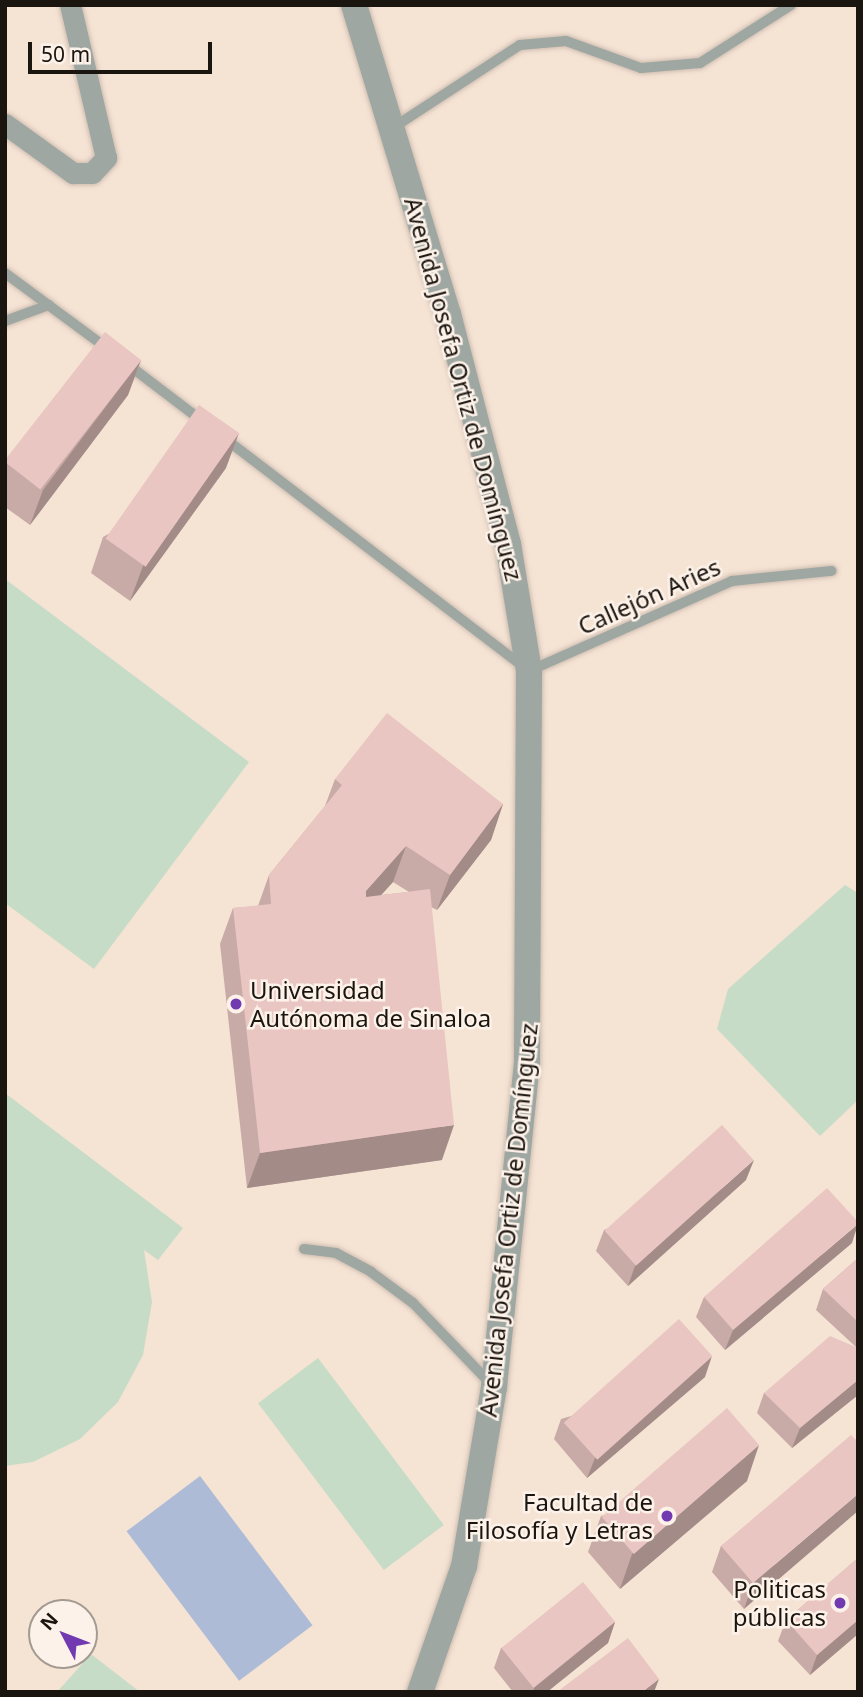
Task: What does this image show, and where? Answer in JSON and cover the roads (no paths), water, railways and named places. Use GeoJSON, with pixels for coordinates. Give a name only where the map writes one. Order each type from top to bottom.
{"type":"FeatureCollection","features":[{"type":"Feature","properties":{"kind":"street"},"geometry":{"type":"LineString","coordinates":[[5,124],[55,165],[84,175],[106,158],[70,5]]}},
{"type":"Feature","properties":{"kind":"street","name":"Avenida Josefa Ortiz de Domínguez"},"geometry":{"type":"LineString","coordinates":[[354,5],[394,127],[508,544],[529,671],[527,1062],[494,1387],[464,1566],[420,1692]]}},
{"type":"Feature","properties":{"kind":"lane"},"geometry":{"type":"LineString","coordinates":[[394,127],[520,45],[566,41],[641,68],[700,63],[791,5]]}},
{"type":"Feature","properties":{"kind":"lane"},"geometry":{"type":"LineString","coordinates":[[5,273],[529,671]]}},
{"type":"Feature","properties":{"kind":"lane"},"geometry":{"type":"LineString","coordinates":[[5,321],[49,305]]}},
{"type":"Feature","properties":{"kind":"lane","name":"Callejón Aries"},"geometry":{"type":"LineString","coordinates":[[529,671],[732,581],[831,571]]}},
{"type":"Feature","properties":{"kind":"lane"},"geometry":{"type":"LineString","coordinates":[[304,1250],[336,1253],[370,1272],[413,1303],[494,1387]]}},
{"type":"Feature","properties":{"kind":"water"},"geometry":{"type":"Polygon","coordinates":[[[200,1476],[313,1625],[239,1681],[127,1531],[200,1476]]]}},
{"type":"Feature","properties":{"kind":"place","name":"Universidad Autónoma de Sinaloa"},"geometry":{"type":"Point","coordinates":[236,1004]}},
{"type":"Feature","properties":{"kind":"place","name":"Facultad de Filosofía y Letras"},"geometry":{"type":"Point","coordinates":[667,1516]}},
{"type":"Feature","properties":{"kind":"place","name":"Politicas públicas"},"geometry":{"type":"Point","coordinates":[840,1603]}}]}
